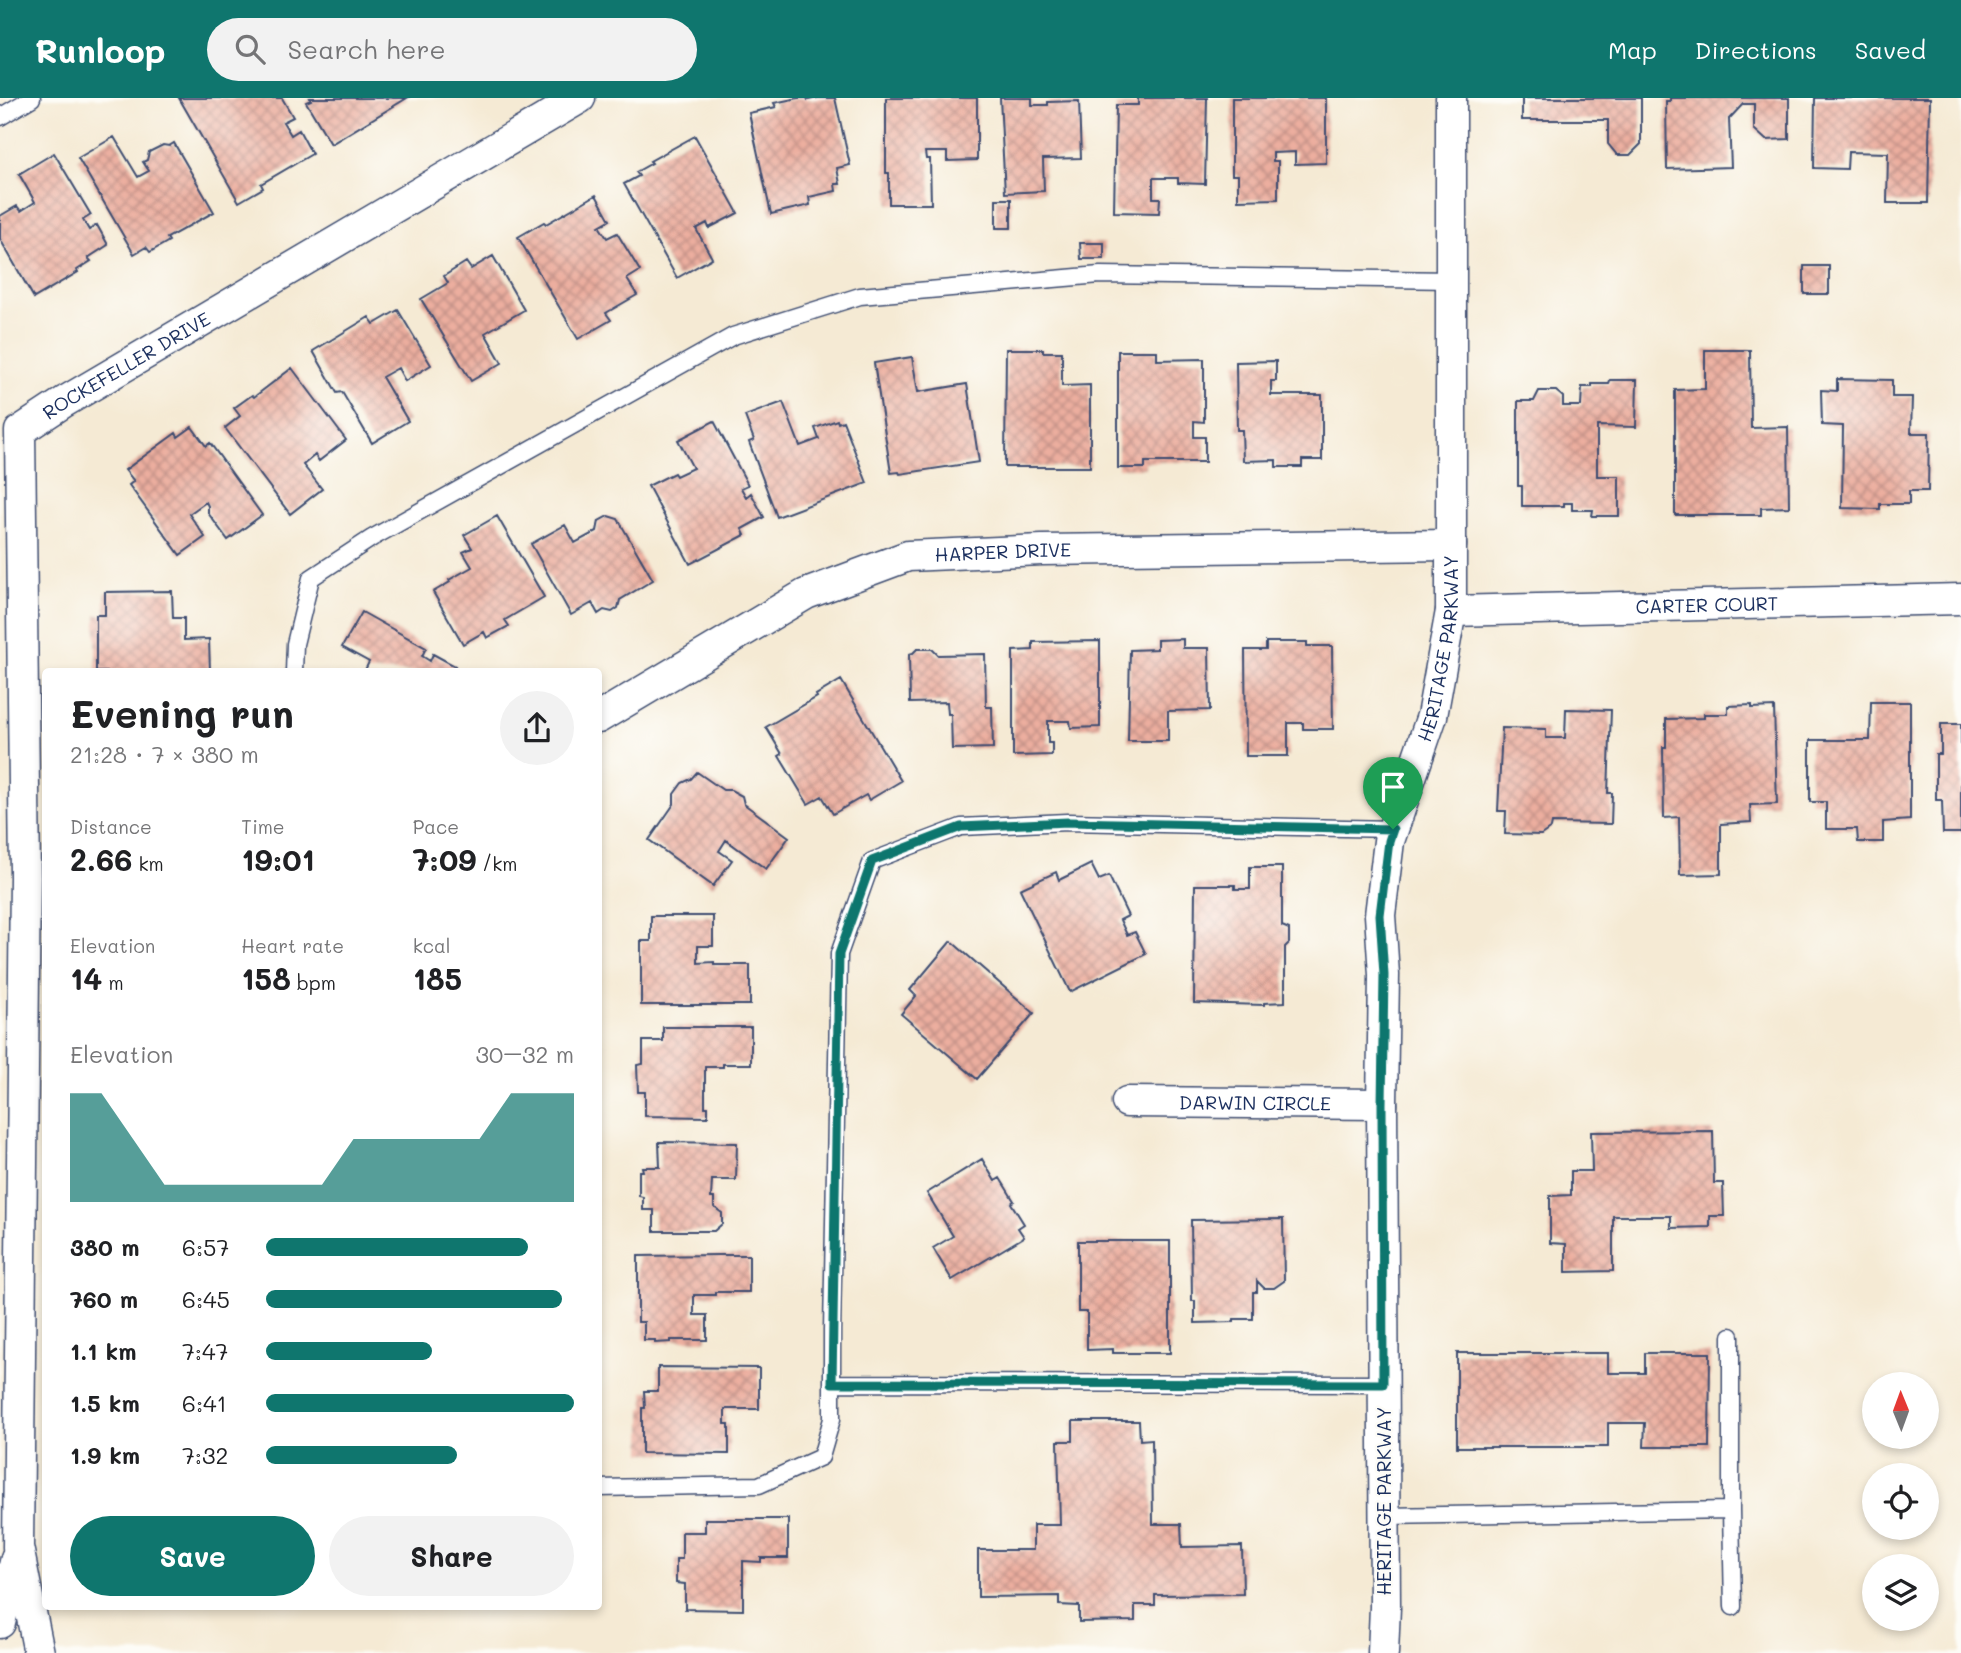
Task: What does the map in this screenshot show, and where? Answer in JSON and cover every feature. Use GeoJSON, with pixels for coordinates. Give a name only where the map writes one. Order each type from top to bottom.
{"type":"FeatureCollection","features":[{"type":"Feature","properties":{"kind":"street","name":"ROCKEFELLER DRIVE"},"geometry":{"type":"LineString","coordinates":[[38,1653],[18,1547],[25,877],[20,431],[64,402],[580,98]]}},
{"type":"Feature","properties":{"kind":"street","name":"HERITAGE PARKWAY"},"geometry":{"type":"LineString","coordinates":[[1383,1653],[1384,975],[1380,915],[1389,841],[1433,716],[1451,611],[1451,98]]}},
{"type":"Feature","properties":{"kind":"street","name":"HARPER DRIVE"},"geometry":{"type":"LineString","coordinates":[[602,716],[806,594],[908,556],[1042,550],[1451,545]]}},
{"type":"Feature","properties":{"kind":"street","name":"CARTER COURT"},"geometry":{"type":"LineString","coordinates":[[1451,611],[1961,599]]}},
{"type":"Feature","properties":{"kind":"street","name":"DARWIN CIRCLE"},"geometry":{"type":"LineString","coordinates":[[1127,1102],[1382,1104]]}},
{"type":"Feature","properties":{"kind":"street","name":"ROCKEFELLER DRIVE"},"geometry":{"type":"LineString","coordinates":[[0,1623],[18,1547]]}},
{"type":"Feature","properties":{"kind":"lane"},"geometry":{"type":"LineString","coordinates":[[0,117],[32,98]]}},
{"type":"Feature","properties":{"kind":"lane"},"geometry":{"type":"LineString","coordinates":[[294,668],[295,644],[311,578],[372,538],[733,336],[860,296],[1100,275],[1452,280]]}},
{"type":"Feature","properties":{"kind":"lane"},"geometry":{"type":"LineString","coordinates":[[602,1488],[759,1485],[821,1457],[832,1419],[839,954],[872,861],[961,827],[1068,822],[1393,829]]}},
{"type":"Feature","properties":{"kind":"lane"},"geometry":{"type":"LineString","coordinates":[[1731,1336],[1733,1607]]}},
{"type":"Feature","properties":{"kind":"lane"},"geometry":{"type":"LineString","coordinates":[[832,1383],[1383,1384]]}},
{"type":"Feature","properties":{"kind":"lane"},"geometry":{"type":"LineString","coordinates":[[1384,1516],[1731,1510]]}},
{"type":"Feature","properties":{"kind":"building"},"geometry":{"type":"Polygon","coordinates":[[[179,98],[282,98],[293,117],[283,122],[291,135],[299,130],[312,154],[261,184],[263,188],[239,202],[179,98]]]}},
{"type":"Feature","properties":{"kind":"building"},"geometry":{"type":"Polygon","coordinates":[[[310,98],[407,98],[331,144],[306,102],[311,100],[310,98]]]}},
{"type":"Feature","properties":{"kind":"building"},"geometry":{"type":"Polygon","coordinates":[[[798,98],[835,98],[850,165],[837,168],[840,184],[835,184],[836,191],[809,197],[810,205],[771,214],[749,113],[776,107],[774,103],[798,98]]]}},
{"type":"Feature","properties":{"kind":"building"},"geometry":{"type":"Polygon","coordinates":[[[886,98],[977,98],[977,160],[947,161],[947,152],[925,152],[926,159],[930,159],[931,204],[889,204],[889,173],[886,173],[886,98]]]}},
{"type":"Feature","properties":{"kind":"building"},"geometry":{"type":"Polygon","coordinates":[[[1000,98],[1032,98],[1032,105],[1079,101],[1081,158],[1043,159],[1044,191],[1005,193],[1000,98]]]}},
{"type":"Feature","properties":{"kind":"building"},"geometry":{"type":"Polygon","coordinates":[[[1138,98],[1207,98],[1205,184],[1178,183],[1178,178],[1153,178],[1153,198],[1160,198],[1159,213],[1114,212],[1116,105],[1138,105],[1138,98]]]}},
{"type":"Feature","properties":{"kind":"building"},"geometry":{"type":"Polygon","coordinates":[[[1232,98],[1326,98],[1326,163],[1295,164],[1295,152],[1273,153],[1273,161],[1278,161],[1278,199],[1238,200],[1238,175],[1232,175],[1232,98]]]}},
{"type":"Feature","properties":{"kind":"building"},"geometry":{"type":"Polygon","coordinates":[[[1522,98],[1641,98],[1641,144],[1630,155],[1617,155],[1608,144],[1608,120],[1522,120],[1522,98]]]}},
{"type":"Feature","properties":{"kind":"building"},"geometry":{"type":"Polygon","coordinates":[[[1670,98],[1789,98],[1789,139],[1766,140],[1754,129],[1754,104],[1743,104],[1729,119],[1731,167],[1667,169],[1666,101],[1670,101],[1670,98]]]}},
{"type":"Feature","properties":{"kind":"building"},"geometry":{"type":"Polygon","coordinates":[[[1815,98],[1930,98],[1928,203],[1887,203],[1888,153],[1848,152],[1847,169],[1814,168],[1815,98]]]}},
{"type":"Feature","properties":{"kind":"building"},"geometry":{"type":"Polygon","coordinates":[[[695,136],[738,213],[709,228],[707,223],[696,229],[712,258],[677,278],[624,184],[639,176],[636,172],[652,163],[650,161],[695,136]]]}},
{"type":"Feature","properties":{"kind":"building"},"geometry":{"type":"Polygon","coordinates":[[[114,137],[138,177],[149,171],[143,162],[147,160],[149,152],[174,143],[214,212],[167,238],[169,241],[150,252],[146,247],[134,254],[78,158],[114,137]]]}},
{"type":"Feature","properties":{"kind":"building"},"geometry":{"type":"Polygon","coordinates":[[[54,153],[91,215],[83,220],[89,230],[97,225],[108,245],[88,258],[91,261],[77,270],[78,272],[34,298],[0,239],[0,216],[17,206],[21,211],[35,202],[19,174],[54,153]]]}},
{"type":"Feature","properties":{"kind":"building"},"geometry":{"type":"Polygon","coordinates":[[[596,195],[610,220],[599,226],[607,238],[617,233],[640,271],[627,279],[637,295],[606,313],[611,320],[578,339],[518,237],[596,195]]]}},
{"type":"Feature","properties":{"kind":"building"},"geometry":{"type":"Polygon","coordinates":[[[996,199],[1011,199],[1011,228],[996,228],[996,199]]]}},
{"type":"Feature","properties":{"kind":"building"},"geometry":{"type":"Polygon","coordinates":[[[1080,243],[1104,243],[1104,259],[1081,259],[1080,243]]]}},
{"type":"Feature","properties":{"kind":"building"},"geometry":{"type":"Polygon","coordinates":[[[493,256],[524,310],[485,333],[502,363],[471,381],[421,299],[448,283],[444,276],[466,262],[471,269],[493,256]]]}},
{"type":"Feature","properties":{"kind":"building"},"geometry":{"type":"Polygon","coordinates":[[[1804,266],[1829,266],[1829,294],[1804,294],[1804,266]]]}},
{"type":"Feature","properties":{"kind":"building"},"geometry":{"type":"Polygon","coordinates":[[[398,310],[431,365],[405,381],[398,368],[382,377],[408,421],[372,443],[342,392],[337,393],[313,351],[369,317],[374,324],[398,310]]]}},
{"type":"Feature","properties":{"kind":"building"},"geometry":{"type":"Polygon","coordinates":[[[1006,349],[1062,352],[1062,386],[1090,385],[1090,467],[1005,467],[1006,349]]]}},
{"type":"Feature","properties":{"kind":"building"},"geometry":{"type":"Polygon","coordinates":[[[1705,350],[1750,350],[1751,428],[1788,427],[1789,507],[1761,508],[1761,515],[1675,515],[1675,390],[1705,389],[1705,350]]]}},
{"type":"Feature","properties":{"kind":"building"},"geometry":{"type":"Polygon","coordinates":[[[1118,351],[1157,351],[1157,360],[1204,359],[1204,422],[1194,421],[1194,437],[1205,437],[1205,462],[1145,462],[1145,468],[1118,468],[1118,351]]]}},
{"type":"Feature","properties":{"kind":"building"},"geometry":{"type":"Polygon","coordinates":[[[912,357],[918,392],[967,384],[979,462],[900,474],[891,473],[874,363],[912,357]]]}},
{"type":"Feature","properties":{"kind":"building"},"geometry":{"type":"Polygon","coordinates":[[[1276,361],[1276,381],[1271,381],[1271,395],[1322,395],[1322,460],[1302,460],[1302,467],[1276,467],[1276,460],[1243,461],[1242,430],[1237,430],[1236,362],[1276,361]]]}},
{"type":"Feature","properties":{"kind":"building"},"geometry":{"type":"Polygon","coordinates":[[[292,368],[346,440],[319,461],[315,455],[303,465],[322,489],[290,514],[225,428],[240,416],[234,408],[252,395],[254,397],[292,368]]]}},
{"type":"Feature","properties":{"kind":"building"},"geometry":{"type":"Polygon","coordinates":[[[1837,379],[1892,380],[1892,397],[1912,397],[1911,433],[1929,433],[1928,491],[1909,491],[1909,504],[1880,504],[1880,509],[1842,508],[1843,426],[1822,425],[1821,390],[1837,391],[1837,379]]]}},
{"type":"Feature","properties":{"kind":"building"},"geometry":{"type":"Polygon","coordinates":[[[1610,380],[1637,380],[1636,427],[1597,426],[1597,476],[1619,476],[1619,516],[1592,516],[1593,510],[1572,510],[1572,503],[1564,503],[1564,506],[1522,506],[1522,486],[1518,486],[1518,401],[1534,401],[1539,391],[1556,391],[1563,397],[1563,406],[1581,406],[1582,387],[1609,384],[1610,380]]]}},
{"type":"Feature","properties":{"kind":"building"},"geometry":{"type":"Polygon","coordinates":[[[783,402],[800,446],[819,439],[815,428],[837,420],[838,423],[843,421],[867,483],[777,517],[749,442],[754,440],[745,416],[783,402]]]}},
{"type":"Feature","properties":{"kind":"building"},"geometry":{"type":"Polygon","coordinates":[[[714,421],[748,485],[741,488],[746,497],[751,493],[764,517],[742,529],[745,535],[690,564],[648,486],[674,473],[676,476],[693,468],[678,440],[714,421]]]}},
{"type":"Feature","properties":{"kind":"building"},"geometry":{"type":"Polygon","coordinates":[[[192,427],[206,446],[210,443],[262,515],[228,540],[208,513],[206,502],[189,514],[205,537],[180,555],[129,485],[134,481],[125,470],[176,433],[178,437],[192,427]]]}},
{"type":"Feature","properties":{"kind":"building"},"geometry":{"type":"Polygon","coordinates":[[[497,516],[544,597],[505,620],[509,626],[487,638],[484,632],[463,644],[433,592],[472,567],[463,552],[472,548],[464,535],[497,516]]]}},
{"type":"Feature","properties":{"kind":"building"},"geometry":{"type":"Polygon","coordinates":[[[608,516],[618,519],[653,580],[620,600],[618,608],[612,612],[604,610],[598,614],[592,603],[571,615],[531,544],[565,525],[575,543],[597,531],[599,521],[608,516]]]}},
{"type":"Feature","properties":{"kind":"building"},"geometry":{"type":"Polygon","coordinates":[[[172,591],[173,618],[184,618],[184,640],[209,639],[210,668],[96,668],[96,615],[105,615],[105,592],[172,591]]]}},
{"type":"Feature","properties":{"kind":"building"},"geometry":{"type":"Polygon","coordinates":[[[362,612],[426,648],[422,656],[430,661],[433,654],[455,666],[366,668],[369,662],[342,647],[362,612]]]}},
{"type":"Feature","properties":{"kind":"building"},"geometry":{"type":"Polygon","coordinates":[[[1183,639],[1183,648],[1209,648],[1210,710],[1168,711],[1168,741],[1128,741],[1130,650],[1157,649],[1157,640],[1183,639]]]}},
{"type":"Feature","properties":{"kind":"building"},"geometry":{"type":"Polygon","coordinates":[[[1100,641],[1100,727],[1071,728],[1070,721],[1048,721],[1048,743],[1052,743],[1052,755],[1013,756],[1013,651],[1033,650],[1033,642],[1100,641]]]}},
{"type":"Feature","properties":{"kind":"building"},"geometry":{"type":"Polygon","coordinates":[[[1266,642],[1307,642],[1307,646],[1332,646],[1333,729],[1303,729],[1303,723],[1288,723],[1288,756],[1246,756],[1245,650],[1266,650],[1266,642]]]}},
{"type":"Feature","properties":{"kind":"building"},"geometry":{"type":"Polygon","coordinates":[[[917,649],[932,649],[938,655],[985,654],[986,707],[992,707],[993,748],[952,749],[951,714],[948,714],[947,702],[910,703],[909,654],[917,649]]]}},
{"type":"Feature","properties":{"kind":"building"},"geometry":{"type":"Polygon","coordinates":[[[841,680],[901,781],[869,800],[866,795],[833,814],[822,796],[808,804],[779,756],[782,754],[766,727],[841,680]]]}},
{"type":"Feature","properties":{"kind":"building"},"geometry":{"type":"Polygon","coordinates":[[[1871,702],[1910,702],[1910,820],[1883,822],[1883,842],[1858,842],[1857,829],[1826,829],[1826,802],[1810,802],[1810,740],[1870,740],[1871,702]]]}},
{"type":"Feature","properties":{"kind":"building"},"geometry":{"type":"Polygon","coordinates":[[[1752,705],[1752,708],[1774,707],[1777,804],[1750,805],[1751,822],[1721,824],[1721,874],[1680,875],[1679,817],[1664,818],[1663,747],[1666,747],[1666,719],[1704,718],[1704,714],[1728,714],[1728,706],[1752,705]]]}},
{"type":"Feature","properties":{"kind":"building"},"geometry":{"type":"Polygon","coordinates":[[[1566,709],[1611,710],[1608,793],[1612,793],[1611,824],[1552,823],[1551,828],[1541,835],[1505,834],[1506,811],[1498,811],[1502,728],[1546,729],[1546,738],[1565,738],[1566,709]]]}},
{"type":"Feature","properties":{"kind":"building"},"geometry":{"type":"Polygon","coordinates":[[[1941,724],[1961,724],[1961,833],[1943,833],[1942,800],[1936,800],[1936,754],[1941,754],[1941,724]]]}},
{"type":"Feature","properties":{"kind":"building"},"geometry":{"type":"Polygon","coordinates":[[[697,772],[723,790],[731,790],[742,796],[744,804],[789,837],[766,869],[726,840],[719,851],[732,860],[713,886],[649,840],[674,804],[674,794],[682,783],[697,772]]]}},
{"type":"Feature","properties":{"kind":"building"},"geometry":{"type":"Polygon","coordinates":[[[1091,864],[1099,880],[1109,876],[1128,916],[1120,920],[1127,935],[1135,932],[1146,954],[1070,992],[1020,889],[1056,872],[1059,880],[1091,864]]]}},
{"type":"Feature","properties":{"kind":"building"},"geometry":{"type":"Polygon","coordinates":[[[1250,867],[1282,867],[1282,926],[1289,929],[1289,943],[1285,947],[1285,1002],[1264,1005],[1194,1003],[1195,885],[1235,885],[1235,889],[1250,889],[1250,867]]]}},
{"type":"Feature","properties":{"kind":"building"},"geometry":{"type":"Polygon","coordinates":[[[651,916],[713,916],[713,946],[698,946],[698,963],[750,965],[750,1005],[641,1005],[641,941],[651,941],[651,916]]]}},
{"type":"Feature","properties":{"kind":"building"},"geometry":{"type":"Polygon","coordinates":[[[951,941],[1034,1013],[977,1079],[901,1014],[916,996],[910,990],[951,941]]]}},
{"type":"Feature","properties":{"kind":"building"},"geometry":{"type":"Polygon","coordinates":[[[663,1027],[751,1027],[751,1064],[705,1067],[705,1107],[708,1107],[708,1117],[645,1116],[645,1092],[638,1092],[637,1065],[643,1064],[643,1041],[663,1041],[663,1027]]]}},
{"type":"Feature","properties":{"kind":"building"},"geometry":{"type":"Polygon","coordinates":[[[1713,1131],[1714,1183],[1723,1183],[1724,1216],[1710,1216],[1710,1227],[1671,1228],[1671,1216],[1613,1216],[1613,1271],[1566,1272],[1566,1244],[1550,1243],[1550,1196],[1571,1195],[1571,1171],[1592,1171],[1591,1132],[1713,1131]]]}},
{"type":"Feature","properties":{"kind":"building"},"geometry":{"type":"Polygon","coordinates":[[[659,1142],[737,1143],[736,1180],[712,1180],[711,1198],[714,1198],[714,1207],[722,1213],[722,1224],[714,1231],[654,1231],[654,1210],[643,1210],[643,1197],[639,1196],[639,1171],[643,1171],[642,1167],[660,1167],[659,1142]]]}},
{"type":"Feature","properties":{"kind":"building"},"geometry":{"type":"Polygon","coordinates":[[[982,1159],[995,1181],[1000,1178],[1014,1201],[1011,1203],[1024,1224],[1018,1228],[1024,1237],[952,1280],[933,1248],[953,1236],[927,1193],[982,1159]]]}},
{"type":"Feature","properties":{"kind":"building"},"geometry":{"type":"Polygon","coordinates":[[[1283,1219],[1284,1281],[1274,1288],[1264,1288],[1257,1281],[1257,1292],[1253,1292],[1253,1319],[1195,1323],[1195,1301],[1192,1301],[1191,1220],[1283,1219]]]}},
{"type":"Feature","properties":{"kind":"building"},"geometry":{"type":"Polygon","coordinates":[[[1078,1241],[1170,1241],[1170,1353],[1087,1350],[1087,1312],[1078,1312],[1078,1241]]]}},
{"type":"Feature","properties":{"kind":"building"},"geometry":{"type":"Polygon","coordinates":[[[749,1255],[749,1292],[694,1295],[694,1315],[707,1315],[707,1340],[655,1343],[655,1340],[644,1340],[644,1322],[638,1322],[638,1256],[749,1255]]]}},
{"type":"Feature","properties":{"kind":"building"},"geometry":{"type":"Polygon","coordinates":[[[1457,1353],[1608,1353],[1608,1373],[1645,1373],[1645,1353],[1710,1353],[1709,1447],[1644,1447],[1645,1423],[1608,1423],[1608,1447],[1457,1447],[1457,1353]]]}},
{"type":"Feature","properties":{"kind":"building"},"geometry":{"type":"Polygon","coordinates":[[[658,1367],[759,1368],[759,1409],[725,1409],[725,1424],[729,1424],[729,1454],[642,1453],[644,1391],[658,1391],[658,1367]]]}},
{"type":"Feature","properties":{"kind":"building"},"geometry":{"type":"Polygon","coordinates":[[[1073,1421],[1139,1421],[1140,1440],[1152,1439],[1153,1524],[1181,1524],[1182,1547],[1242,1546],[1243,1594],[1155,1595],[1155,1605],[1135,1605],[1135,1621],[1079,1622],[1079,1606],[1059,1605],[1059,1596],[978,1597],[978,1550],[1033,1550],[1033,1525],[1060,1525],[1058,1441],[1073,1441],[1073,1421]]]}},
{"type":"Feature","properties":{"kind":"building"},"geometry":{"type":"Polygon","coordinates":[[[705,1519],[788,1519],[788,1558],[761,1558],[761,1562],[743,1561],[743,1610],[685,1609],[685,1584],[676,1583],[676,1559],[682,1559],[682,1532],[705,1532],[705,1519]]]}},
{"type":"Feature","properties":{"kind":"route"},"geometry":{"type":"LineString","coordinates":[[1068,822],[1393,829],[1389,841],[1380,915],[1384,975],[1383,1384],[832,1383],[839,954],[872,861],[961,827],[1068,822]]}}]}
